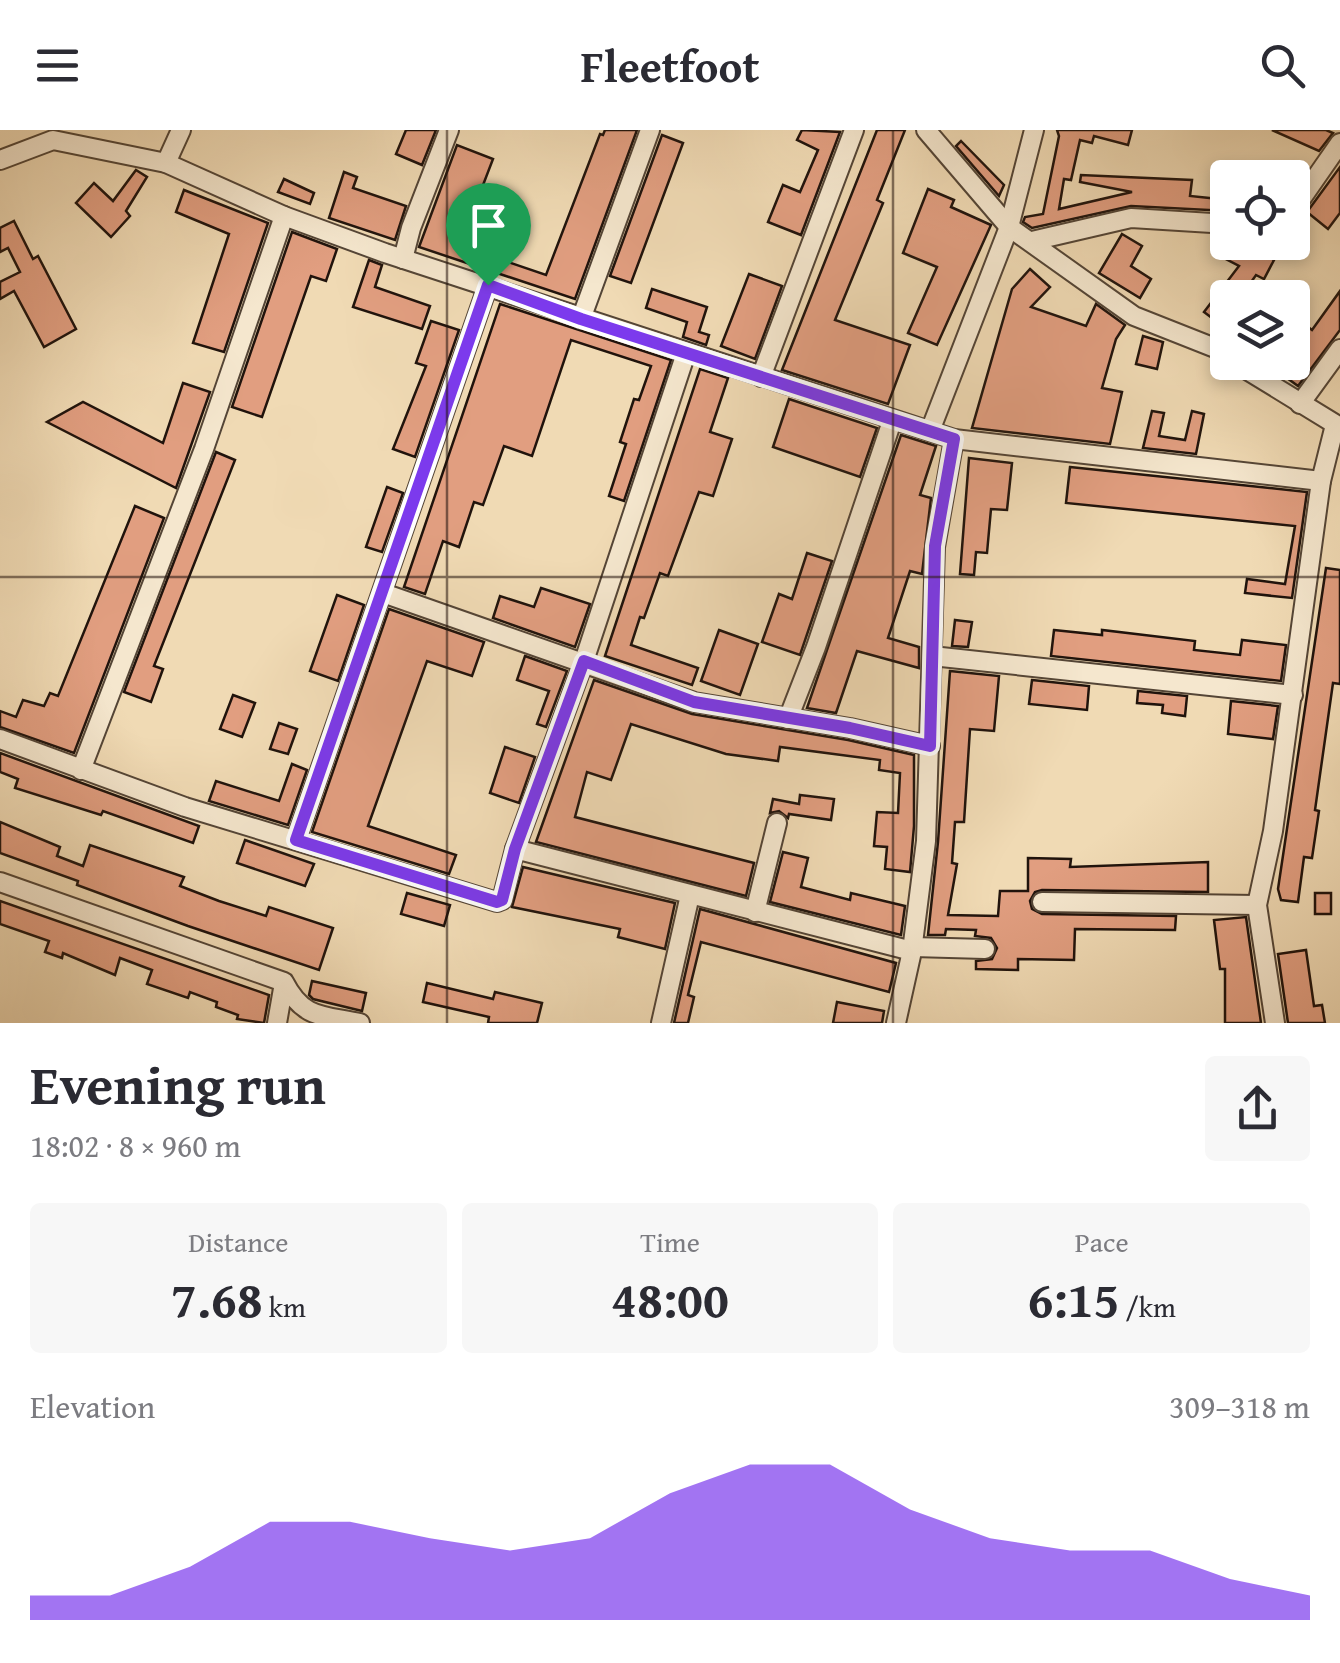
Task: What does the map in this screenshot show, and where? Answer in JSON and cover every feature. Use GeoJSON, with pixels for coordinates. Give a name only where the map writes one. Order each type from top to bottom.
{"type":"FeatureCollection","features":[{"type":"Feature","properties":{"kind":"street"},"geometry":{"type":"LineString","coordinates":[[166,163],[181,130]]}},
{"type":"Feature","properties":{"kind":"street"},"geometry":{"type":"LineString","coordinates":[[404,259],[411,228],[449,130]]}},
{"type":"Feature","properties":{"kind":"street"},"geometry":{"type":"LineString","coordinates":[[581,319],[650,130]]}},
{"type":"Feature","properties":{"kind":"street"},"geometry":{"type":"LineString","coordinates":[[761,376],[854,130]]}},
{"type":"Feature","properties":{"kind":"street"},"geometry":{"type":"LineString","coordinates":[[926,130],[1009,226],[1134,316],[1210,346]]}},
{"type":"Feature","properties":{"kind":"street"},"geometry":{"type":"LineString","coordinates":[[930,432],[1009,226],[1034,130]]}},
{"type":"Feature","properties":{"kind":"street"},"geometry":{"type":"LineString","coordinates":[[0,160],[53,135],[166,163],[284,216],[404,259],[954,439],[1321,481]]}},
{"type":"Feature","properties":{"kind":"street"},"geometry":{"type":"LineString","coordinates":[[1310,186],[1340,143]]}},
{"type":"Feature","properties":{"kind":"street"},"geometry":{"type":"LineString","coordinates":[[80,770],[204,449],[284,216]]}},
{"type":"Feature","properties":{"kind":"street"},"geometry":{"type":"LineString","coordinates":[[1032,241],[1131,218],[1210,223]]}},
{"type":"Feature","properties":{"kind":"street"},"geometry":{"type":"LineString","coordinates":[[296,840],[488,285]]}},
{"type":"Feature","properties":{"kind":"street"},"geometry":{"type":"LineString","coordinates":[[1300,404],[1340,349]]}},
{"type":"Feature","properties":{"kind":"street"},"geometry":{"type":"LineString","coordinates":[[0,739],[186,807],[497,902],[502,900],[515,849],[584,661],[686,353]]}},
{"type":"Feature","properties":{"kind":"street"},"geometry":{"type":"LineString","coordinates":[[1262,380],[1337,426],[1321,481],[1273,831],[1258,905],[1276,1023]]}},
{"type":"Feature","properties":{"kind":"street"},"geometry":{"type":"LineString","coordinates":[[788,719],[816,648],[892,421]]}},
{"type":"Feature","properties":{"kind":"street"},"geometry":{"type":"LineString","coordinates":[[896,1023],[912,949],[926,840],[935,546],[954,439]]}},
{"type":"Feature","properties":{"kind":"street"},"geometry":{"type":"LineString","coordinates":[[383,592],[694,702],[850,728],[930,746]]}},
{"type":"Feature","properties":{"kind":"street"},"geometry":{"type":"LineString","coordinates":[[932,656],[1293,696]]}},
{"type":"Feature","properties":{"kind":"street"},"geometry":{"type":"LineString","coordinates":[[755,912],[777,823]]}},
{"type":"Feature","properties":{"kind":"street"},"geometry":{"type":"LineString","coordinates":[[515,849],[912,949],[985,949]]}},
{"type":"Feature","properties":{"kind":"street"},"geometry":{"type":"LineString","coordinates":[[0,882],[284,982],[293,1000],[305,1011],[360,1023]]}},
{"type":"Feature","properties":{"kind":"street"},"geometry":{"type":"LineString","coordinates":[[661,1023],[690,895]]}},
{"type":"Feature","properties":{"kind":"street"},"geometry":{"type":"LineString","coordinates":[[1042,902],[1258,905]]}},
{"type":"Feature","properties":{"kind":"street"},"geometry":{"type":"LineString","coordinates":[[277,1023],[284,982]]}},
{"type":"Feature","properties":{"kind":"building"},"geometry":{"type":"Polygon","coordinates":[[[406,130],[436,130],[422,165],[396,154],[406,130]]]}},
{"type":"Feature","properties":{"kind":"building"},"geometry":{"type":"Polygon","coordinates":[[[605,130],[637,130],[575,299],[419,247],[457,145],[493,159],[462,240],[504,254],[502,260],[546,275],[600,134],[605,130]]]}},
{"type":"Feature","properties":{"kind":"building"},"geometry":{"type":"Polygon","coordinates":[[[802,130],[840,132],[801,235],[768,222],[783,185],[800,192],[818,150],[797,140],[802,130]]]}},
{"type":"Feature","properties":{"kind":"building"},"geometry":{"type":"Polygon","coordinates":[[[877,130],[905,130],[877,200],[883,203],[835,320],[910,345],[888,404],[782,370],[877,130]]]}},
{"type":"Feature","properties":{"kind":"building"},"geometry":{"type":"Polygon","coordinates":[[[1057,130],[1132,130],[1128,145],[1094,136],[1092,143],[1080,140],[1071,180],[1064,179],[1059,209],[1132,192],[1080,182],[1081,175],[1192,180],[1190,196],[1210,198],[1210,210],[1131,206],[1032,228],[1023,222],[1025,217],[1043,214],[1057,130]]]}},
{"type":"Feature","properties":{"kind":"building"},"geometry":{"type":"Polygon","coordinates":[[[1272,130],[1326,130],[1333,133],[1319,151],[1272,130]]]}},
{"type":"Feature","properties":{"kind":"building"},"geometry":{"type":"Polygon","coordinates":[[[662,135],[683,143],[631,283],[610,276],[662,135]]]}},
{"type":"Feature","properties":{"kind":"building"},"geometry":{"type":"Polygon","coordinates":[[[961,141],[1004,185],[999,196],[956,146],[961,141]]]}},
{"type":"Feature","properties":{"kind":"building"},"geometry":{"type":"Polygon","coordinates":[[[1340,167],[1340,213],[1328,229],[1310,214],[1310,208],[1340,167]]]}},
{"type":"Feature","properties":{"kind":"building"},"geometry":{"type":"Polygon","coordinates":[[[136,170],[147,177],[126,211],[130,216],[111,237],[76,203],[94,183],[113,201],[136,170]]]}},
{"type":"Feature","properties":{"kind":"building"},"geometry":{"type":"Polygon","coordinates":[[[344,172],[357,177],[353,188],[406,206],[395,240],[329,218],[344,172]]]}},
{"type":"Feature","properties":{"kind":"building"},"geometry":{"type":"Polygon","coordinates":[[[284,179],[314,193],[310,204],[278,192],[284,179]]]}},
{"type":"Feature","properties":{"kind":"building"},"geometry":{"type":"Polygon","coordinates":[[[928,189],[954,200],[951,207],[991,225],[937,345],[908,333],[937,267],[903,253],[928,189]]]}},
{"type":"Feature","properties":{"kind":"building"},"geometry":{"type":"Polygon","coordinates":[[[184,190],[268,223],[224,352],[193,343],[229,234],[176,212],[184,190]]]}},
{"type":"Feature","properties":{"kind":"building"},"geometry":{"type":"Polygon","coordinates":[[[14,221],[33,259],[38,256],[76,329],[44,347],[14,291],[0,299],[0,282],[20,272],[8,248],[0,252],[0,228],[14,221]]]}},
{"type":"Feature","properties":{"kind":"building"},"geometry":{"type":"Polygon","coordinates":[[[292,232],[337,249],[326,281],[311,276],[262,417],[232,407],[292,232]]]}},
{"type":"Feature","properties":{"kind":"building"},"geometry":{"type":"Polygon","coordinates":[[[1122,234],[1142,246],[1131,266],[1151,279],[1140,298],[1099,273],[1122,234]]]}},
{"type":"Feature","properties":{"kind":"building"},"geometry":{"type":"Polygon","coordinates":[[[369,260],[382,265],[375,287],[430,306],[422,329],[353,307],[369,260]]]}},
{"type":"Feature","properties":{"kind":"building"},"geometry":{"type":"Polygon","coordinates":[[[1228,260],[1274,260],[1264,279],[1256,275],[1253,280],[1228,280],[1239,266],[1228,260]]]}},
{"type":"Feature","properties":{"kind":"building"},"geometry":{"type":"Polygon","coordinates":[[[1030,269],[1050,287],[1031,307],[1086,326],[1096,304],[1125,325],[1116,339],[1102,388],[1122,392],[1110,444],[972,428],[1012,289],[1030,269]]]}},
{"type":"Feature","properties":{"kind":"building"},"geometry":{"type":"Polygon","coordinates":[[[749,274],[782,286],[755,359],[721,346],[749,274]]]}},
{"type":"Feature","properties":{"kind":"building"},"geometry":{"type":"Polygon","coordinates":[[[652,289],[707,307],[699,332],[709,335],[706,345],[683,337],[687,322],[646,308],[652,289]]]}},
{"type":"Feature","properties":{"kind":"building"},"geometry":{"type":"Polygon","coordinates":[[[1340,291],[1340,330],[1310,370],[1312,330],[1340,291]]]}},
{"type":"Feature","properties":{"kind":"building"},"geometry":{"type":"Polygon","coordinates":[[[500,304],[671,360],[624,501],[609,496],[626,444],[620,442],[634,399],[639,400],[651,366],[571,340],[532,456],[504,446],[483,505],[474,502],[459,547],[443,541],[425,594],[404,587],[500,304]]]}},
{"type":"Feature","properties":{"kind":"building"},"geometry":{"type":"Polygon","coordinates":[[[431,321],[459,330],[415,457],[393,449],[426,366],[416,363],[431,321]]]}},
{"type":"Feature","properties":{"kind":"building"},"geometry":{"type":"Polygon","coordinates":[[[1143,336],[1163,342],[1157,369],[1136,364],[1143,336]]]}},
{"type":"Feature","properties":{"kind":"building"},"geometry":{"type":"Polygon","coordinates":[[[700,369],[728,378],[710,432],[732,439],[713,496],[699,492],[668,576],[660,573],[631,645],[698,668],[692,685],[605,656],[700,369]]]}},
{"type":"Feature","properties":{"kind":"building"},"geometry":{"type":"Polygon","coordinates":[[[183,383],[210,392],[176,488],[47,422],[83,402],[163,443],[183,383]]]}},
{"type":"Feature","properties":{"kind":"building"},"geometry":{"type":"Polygon","coordinates":[[[789,399],[877,428],[860,477],[773,447],[789,399]]]}},
{"type":"Feature","properties":{"kind":"building"},"geometry":{"type":"Polygon","coordinates":[[[1152,411],[1164,413],[1159,436],[1185,440],[1192,411],[1204,414],[1196,454],[1143,448],[1152,411]]]}},
{"type":"Feature","properties":{"kind":"building"},"geometry":{"type":"Polygon","coordinates":[[[901,435],[936,446],[920,495],[931,498],[922,574],[910,571],[888,638],[919,647],[919,668],[857,651],[836,713],[807,708],[901,435]]]}},
{"type":"Feature","properties":{"kind":"building"},"geometry":{"type":"Polygon","coordinates":[[[216,452],[235,460],[154,666],[163,669],[151,702],[124,692],[216,452]]]}},
{"type":"Feature","properties":{"kind":"building"},"geometry":{"type":"Polygon","coordinates":[[[969,458],[1012,463],[1007,510],[991,509],[987,553],[976,552],[974,575],[960,574],[969,458]]]}},
{"type":"Feature","properties":{"kind":"building"},"geometry":{"type":"Polygon","coordinates":[[[1070,467],[1307,492],[1292,598],[1245,593],[1247,579],[1285,584],[1295,526],[1066,503],[1070,467]]]}},
{"type":"Feature","properties":{"kind":"building"},"geometry":{"type":"Polygon","coordinates":[[[387,487],[403,493],[382,552],[366,547],[387,487]]]}},
{"type":"Feature","properties":{"kind":"building"},"geometry":{"type":"Polygon","coordinates":[[[135,506],[164,518],[74,753],[0,727],[0,711],[16,717],[23,700],[44,706],[50,693],[58,696],[135,506]]]}},
{"type":"Feature","properties":{"kind":"building"},"geometry":{"type":"Polygon","coordinates":[[[807,553],[832,561],[800,655],[762,642],[779,594],[792,599],[807,553]]]}},
{"type":"Feature","properties":{"kind":"building"},"geometry":{"type":"Polygon","coordinates":[[[1326,568],[1340,570],[1340,684],[1333,683],[1312,858],[1304,857],[1298,902],[1281,900],[1278,889],[1326,568]]]}},
{"type":"Feature","properties":{"kind":"building"},"geometry":{"type":"Polygon","coordinates":[[[541,588],[590,604],[575,647],[493,618],[500,596],[534,607],[541,588]]]}},
{"type":"Feature","properties":{"kind":"building"},"geometry":{"type":"Polygon","coordinates":[[[337,595],[364,605],[338,681],[310,671],[337,595]]]}},
{"type":"Feature","properties":{"kind":"building"},"geometry":{"type":"Polygon","coordinates":[[[389,609],[484,642],[472,676],[427,661],[368,826],[456,855],[449,874],[312,832],[389,609]]]}},
{"type":"Feature","properties":{"kind":"building"},"geometry":{"type":"Polygon","coordinates":[[[955,620],[972,622],[968,647],[952,646],[955,620]]]}},
{"type":"Feature","properties":{"kind":"building"},"geometry":{"type":"Polygon","coordinates":[[[719,630],[758,644],[740,695],[701,681],[719,630]]]}},
{"type":"Feature","properties":{"kind":"building"},"geometry":{"type":"Polygon","coordinates":[[[1054,630],[1102,635],[1102,630],[1195,641],[1194,650],[1240,655],[1242,640],[1286,645],[1281,681],[1051,656],[1054,630]]]}},
{"type":"Feature","properties":{"kind":"building"},"geometry":{"type":"Polygon","coordinates":[[[525,656],[567,671],[546,727],[537,724],[549,691],[517,680],[525,656]]]}},
{"type":"Feature","properties":{"kind":"building"},"geometry":{"type":"Polygon","coordinates":[[[950,671],[999,676],[994,731],[970,729],[964,822],[955,822],[952,863],[957,864],[948,915],[998,916],[1000,891],[1028,891],[1028,858],[1071,859],[1070,867],[1208,862],[1208,892],[1042,890],[1035,892],[1030,901],[1032,909],[1042,914],[1176,916],[1175,930],[1075,929],[1074,960],[1018,959],[1018,970],[976,969],[976,961],[992,959],[997,948],[991,938],[975,936],[976,930],[946,929],[945,935],[928,935],[950,671]]]}},
{"type":"Feature","properties":{"kind":"building"},"geometry":{"type":"Polygon","coordinates":[[[594,680],[692,714],[914,755],[910,872],[885,869],[887,847],[874,846],[877,812],[898,813],[900,773],[879,770],[880,760],[780,747],[778,761],[726,754],[631,724],[611,780],[587,772],[575,817],[754,863],[746,896],[536,842],[594,680]]]}},
{"type":"Feature","properties":{"kind":"building"},"geometry":{"type":"Polygon","coordinates":[[[1032,680],[1089,686],[1087,710],[1029,704],[1032,680]]]}},
{"type":"Feature","properties":{"kind":"building"},"geometry":{"type":"Polygon","coordinates":[[[1138,691],[1187,696],[1185,716],[1162,713],[1163,705],[1137,703],[1138,691]]]}},
{"type":"Feature","properties":{"kind":"building"},"geometry":{"type":"Polygon","coordinates":[[[233,695],[255,703],[242,737],[220,729],[233,695]]]}},
{"type":"Feature","properties":{"kind":"building"},"geometry":{"type":"Polygon","coordinates":[[[1231,701],[1278,706],[1273,739],[1228,734],[1231,701]]]}},
{"type":"Feature","properties":{"kind":"building"},"geometry":{"type":"Polygon","coordinates":[[[279,723],[297,729],[288,754],[270,749],[279,723]]]}},
{"type":"Feature","properties":{"kind":"building"},"geometry":{"type":"Polygon","coordinates":[[[505,747],[535,757],[519,803],[490,793],[505,747]]]}},
{"type":"Feature","properties":{"kind":"building"},"geometry":{"type":"Polygon","coordinates":[[[0,753],[199,826],[193,843],[103,811],[101,815],[15,788],[18,779],[0,772],[0,753]]]}},
{"type":"Feature","properties":{"kind":"building"},"geometry":{"type":"Polygon","coordinates":[[[292,764],[307,770],[288,825],[209,801],[216,781],[279,801],[292,764]]]}},
{"type":"Feature","properties":{"kind":"building"},"geometry":{"type":"Polygon","coordinates":[[[800,795],[834,799],[831,820],[789,814],[788,818],[779,811],[770,813],[773,799],[799,804],[800,795]]]}},
{"type":"Feature","properties":{"kind":"building"},"geometry":{"type":"Polygon","coordinates":[[[0,822],[60,847],[57,856],[83,866],[90,845],[184,877],[180,886],[219,901],[266,916],[269,907],[333,928],[319,970],[188,926],[0,853],[0,822]]]}},
{"type":"Feature","properties":{"kind":"building"},"geometry":{"type":"Polygon","coordinates":[[[245,840],[314,864],[305,886],[237,863],[245,840]]]}},
{"type":"Feature","properties":{"kind":"building"},"geometry":{"type":"Polygon","coordinates":[[[783,852],[808,858],[801,887],[850,900],[851,893],[905,906],[901,935],[770,902],[783,852]]]}},
{"type":"Feature","properties":{"kind":"building"},"geometry":{"type":"Polygon","coordinates":[[[523,867],[675,903],[665,949],[618,937],[620,929],[512,907],[523,867]]]}},
{"type":"Feature","properties":{"kind":"building"},"geometry":{"type":"Polygon","coordinates":[[[407,893],[450,905],[444,926],[401,914],[407,893]]]}},
{"type":"Feature","properties":{"kind":"building"},"geometry":{"type":"Polygon","coordinates":[[[1315,893],[1331,893],[1331,914],[1315,914],[1315,893]]]}},
{"type":"Feature","properties":{"kind":"building"},"geometry":{"type":"Polygon","coordinates":[[[0,901],[269,995],[264,1023],[237,1019],[238,1015],[216,1007],[217,1002],[190,992],[188,998],[147,984],[152,970],[120,958],[115,975],[63,953],[62,958],[45,952],[49,941],[0,924],[0,901]]]}},
{"type":"Feature","properties":{"kind":"building"},"geometry":{"type":"Polygon","coordinates":[[[700,909],[896,963],[889,992],[701,942],[688,995],[694,997],[688,1023],[674,1023],[700,909]]]}},
{"type":"Feature","properties":{"kind":"building"},"geometry":{"type":"Polygon","coordinates":[[[1246,917],[1261,1023],[1225,1023],[1225,969],[1220,969],[1214,920],[1246,917]]]}},
{"type":"Feature","properties":{"kind":"building"},"geometry":{"type":"Polygon","coordinates":[[[1306,950],[1314,1006],[1322,1005],[1325,1023],[1288,1023],[1278,954],[1306,950]]]}},
{"type":"Feature","properties":{"kind":"building"},"geometry":{"type":"Polygon","coordinates":[[[312,981],[366,993],[362,1011],[313,999],[309,995],[312,981]]]}},
{"type":"Feature","properties":{"kind":"building"},"geometry":{"type":"Polygon","coordinates":[[[427,983],[493,999],[495,992],[542,1003],[537,1023],[488,1023],[489,1017],[423,1002],[427,983]]]}},
{"type":"Feature","properties":{"kind":"building"},"geometry":{"type":"Polygon","coordinates":[[[837,1002],[884,1011],[882,1023],[833,1023],[837,1002]]]}},
{"type":"Feature","properties":{"kind":"route"},"geometry":{"type":"LineString","coordinates":[[488,285],[581,319],[954,439],[935,546],[930,746],[850,728],[694,702],[584,661],[515,849],[502,900],[497,902],[296,840],[488,285]]}}]}
